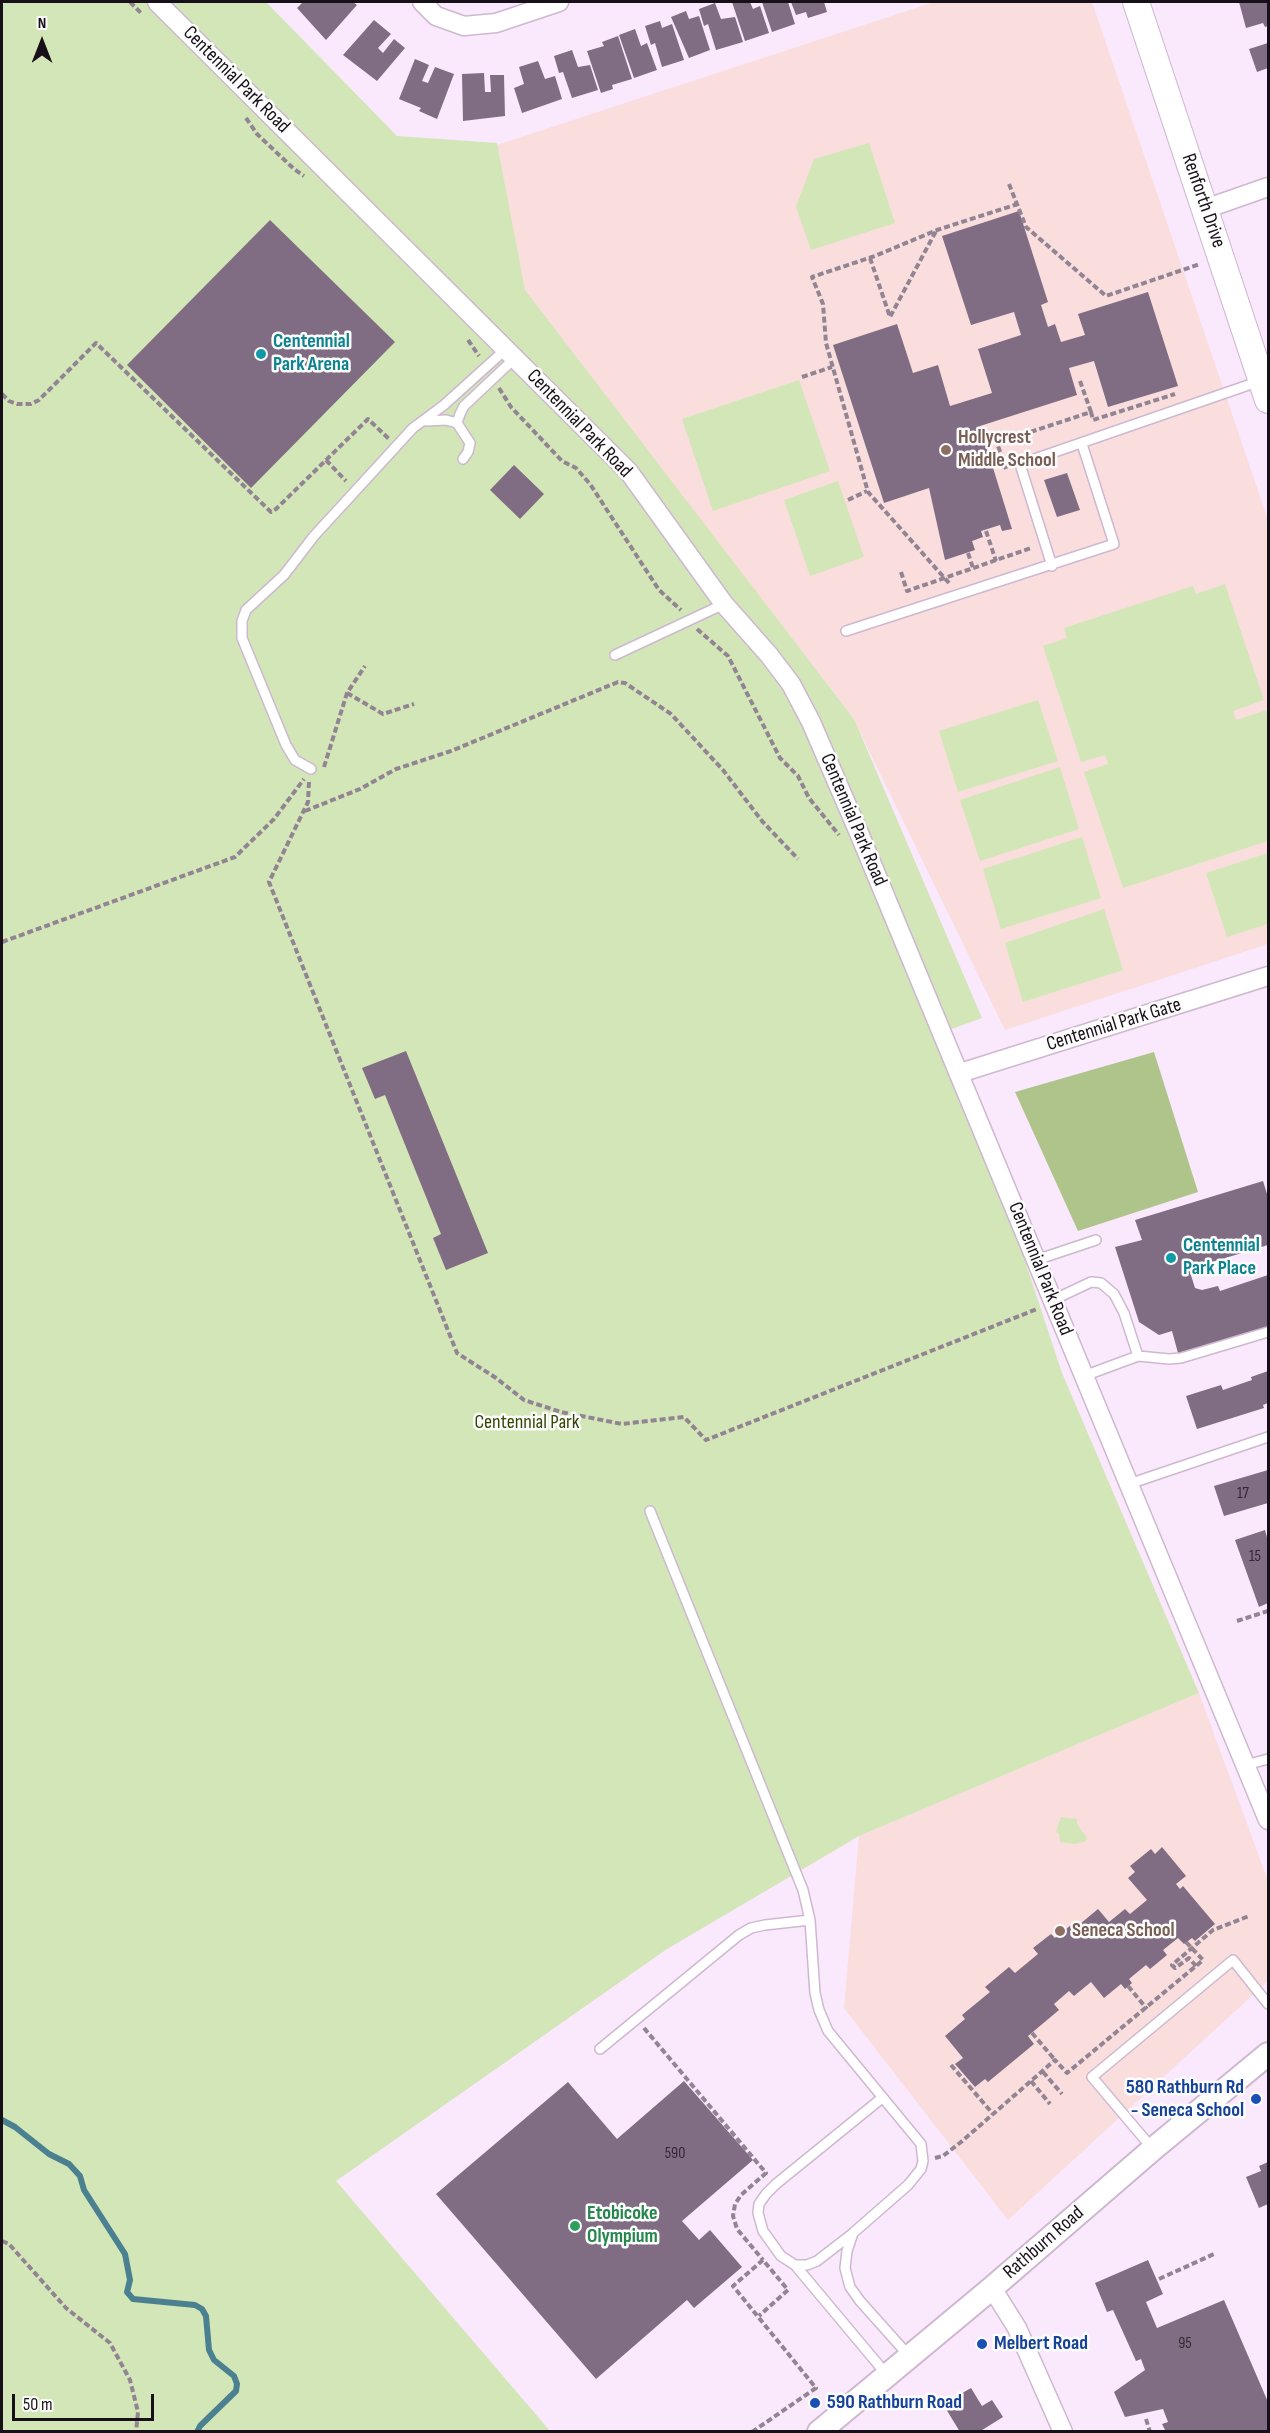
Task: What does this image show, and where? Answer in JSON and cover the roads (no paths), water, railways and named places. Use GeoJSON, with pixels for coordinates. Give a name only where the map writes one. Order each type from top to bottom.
{"type":"FeatureCollection","features":[{"type":"Feature","properties":{"kind":"main road","name":"Renforth Drive"},"geometry":{"type":"LineString","coordinates":[[1136,2],[1265,390]]}},
{"type":"Feature","properties":{"kind":"street","name":"Centennial Park Road"},"geometry":{"type":"LineString","coordinates":[[157,2],[629,472],[724,604],[791,684],[811,722],[960,1073],[1036,1260],[1045,1304],[1084,1376],[1269,1820]]}},
{"type":"Feature","properties":{"kind":"street"},"geometry":{"type":"LineString","coordinates":[[422,2],[436,16],[464,26],[496,22],[559,2]]}},
{"type":"Feature","properties":{"kind":"street"},"geometry":{"type":"LineString","coordinates":[[1205,209],[1269,187]]}},
{"type":"Feature","properties":{"kind":"street","name":"Centennial Park Gate"},"geometry":{"type":"LineString","coordinates":[[960,1073],[1269,976]]}},
{"type":"Feature","properties":{"kind":"street","name":"Rathburn Road"},"geometry":{"type":"LineString","coordinates":[[819,2432],[992,2288],[1153,2149],[1269,2054]]}},
{"type":"Feature","properties":{"kind":"street"},"geometry":{"type":"LineString","coordinates":[[992,2288],[1017,2328],[1063,2432]]}},
{"type":"Feature","properties":{"kind":"lane"},"geometry":{"type":"LineString","coordinates":[[311,770],[294,760],[286,745],[242,638],[242,621],[246,610],[284,575],[314,536],[413,428],[486,368],[510,354]]}},
{"type":"Feature","properties":{"kind":"lane"},"geometry":{"type":"LineString","coordinates":[[457,423],[464,406],[493,379],[510,354]]}},
{"type":"Feature","properties":{"kind":"lane"},"geometry":{"type":"LineString","coordinates":[[1052,566],[1020,464],[1265,390]]}},
{"type":"Feature","properties":{"kind":"lane"},"geometry":{"type":"LineString","coordinates":[[424,421],[446,420],[457,423],[470,443],[463,459]]}},
{"type":"Feature","properties":{"kind":"lane"},"geometry":{"type":"LineString","coordinates":[[846,632],[1114,544],[1082,444]]}},
{"type":"Feature","properties":{"kind":"lane"},"geometry":{"type":"LineString","coordinates":[[615,655],[724,604]]}},
{"type":"Feature","properties":{"kind":"lane"},"geometry":{"type":"LineString","coordinates":[[1036,1260],[1096,1240]]}},
{"type":"Feature","properties":{"kind":"lane"},"geometry":{"type":"LineString","coordinates":[[1045,1304],[1091,1282],[1101,1283],[1114,1294],[1138,1356]]}},
{"type":"Feature","properties":{"kind":"lane"},"geometry":{"type":"LineString","coordinates":[[1084,1376],[1138,1356],[1181,1358],[1269,1332]]}},
{"type":"Feature","properties":{"kind":"lane"},"geometry":{"type":"LineString","coordinates":[[1129,1484],[1269,1437]]}},
{"type":"Feature","properties":{"kind":"lane"},"geometry":{"type":"LineString","coordinates":[[650,1511],[803,1890],[810,1920],[819,2010],[828,2031],[917,2137],[923,2152],[923,2161],[916,2177],[853,2233],[817,2261],[807,2265],[795,2265]]}},
{"type":"Feature","properties":{"kind":"lane"},"geometry":{"type":"LineString","coordinates":[[1246,1765],[1269,1759]]}},
{"type":"Feature","properties":{"kind":"lane"},"geometry":{"type":"LineString","coordinates":[[600,2049],[739,1935],[765,1925],[810,1920]]}},
{"type":"Feature","properties":{"kind":"lane"},"geometry":{"type":"LineString","coordinates":[[1153,2149],[1092,2077],[1233,1959],[1269,2004]]}},
{"type":"Feature","properties":{"kind":"lane"},"geometry":{"type":"LineString","coordinates":[[882,2098],[776,2184],[759,2204],[758,2213],[763,2231],[781,2256],[795,2265],[887,2375]]}},
{"type":"Feature","properties":{"kind":"lane"},"geometry":{"type":"LineString","coordinates":[[853,2233],[847,2251],[845,2268],[850,2287],[910,2357]]}},
{"type":"Feature","properties":{"kind":"waterway"},"geometry":{"type":"LineString","coordinates":[[2,2120],[15,2127],[49,2154],[69,2164],[80,2176],[84,2190],[125,2254],[130,2280],[127,2292],[133,2299],[195,2305],[202,2309],[206,2316],[209,2350],[214,2360],[234,2376],[237,2384],[236,2391],[200,2426],[197,2432]]}},
{"type":"Feature","properties":{"kind":"place","name":"Centennial Park Arena"},"geometry":{"type":"Point","coordinates":[261,354]}},
{"type":"Feature","properties":{"kind":"place","name":"Hollycrest Middle School"},"geometry":{"type":"Point","coordinates":[946,450]}},
{"type":"Feature","properties":{"kind":"place","name":"Centennial Park Place"},"geometry":{"type":"Point","coordinates":[1171,1258]}},
{"type":"Feature","properties":{"kind":"place","name":"Seneca School"},"geometry":{"type":"Point","coordinates":[1060,1931]}},
{"type":"Feature","properties":{"kind":"place","name":"580 Rathburn Rd - Seneca School"},"geometry":{"type":"Point","coordinates":[1256,2099]}},
{"type":"Feature","properties":{"kind":"place","name":"Etobicoke Olympium"},"geometry":{"type":"Point","coordinates":[575,2226]}},
{"type":"Feature","properties":{"kind":"place","name":"Melbert Road"},"geometry":{"type":"Point","coordinates":[982,2344]}},
{"type":"Feature","properties":{"kind":"place","name":"590 Rathburn Road"},"geometry":{"type":"Point","coordinates":[815,2403]}},
{"type":"Feature","properties":{"kind":"park label","name":"Centennial Park"},"geometry":{"type":"Point","coordinates":[527,1423]}}]}
